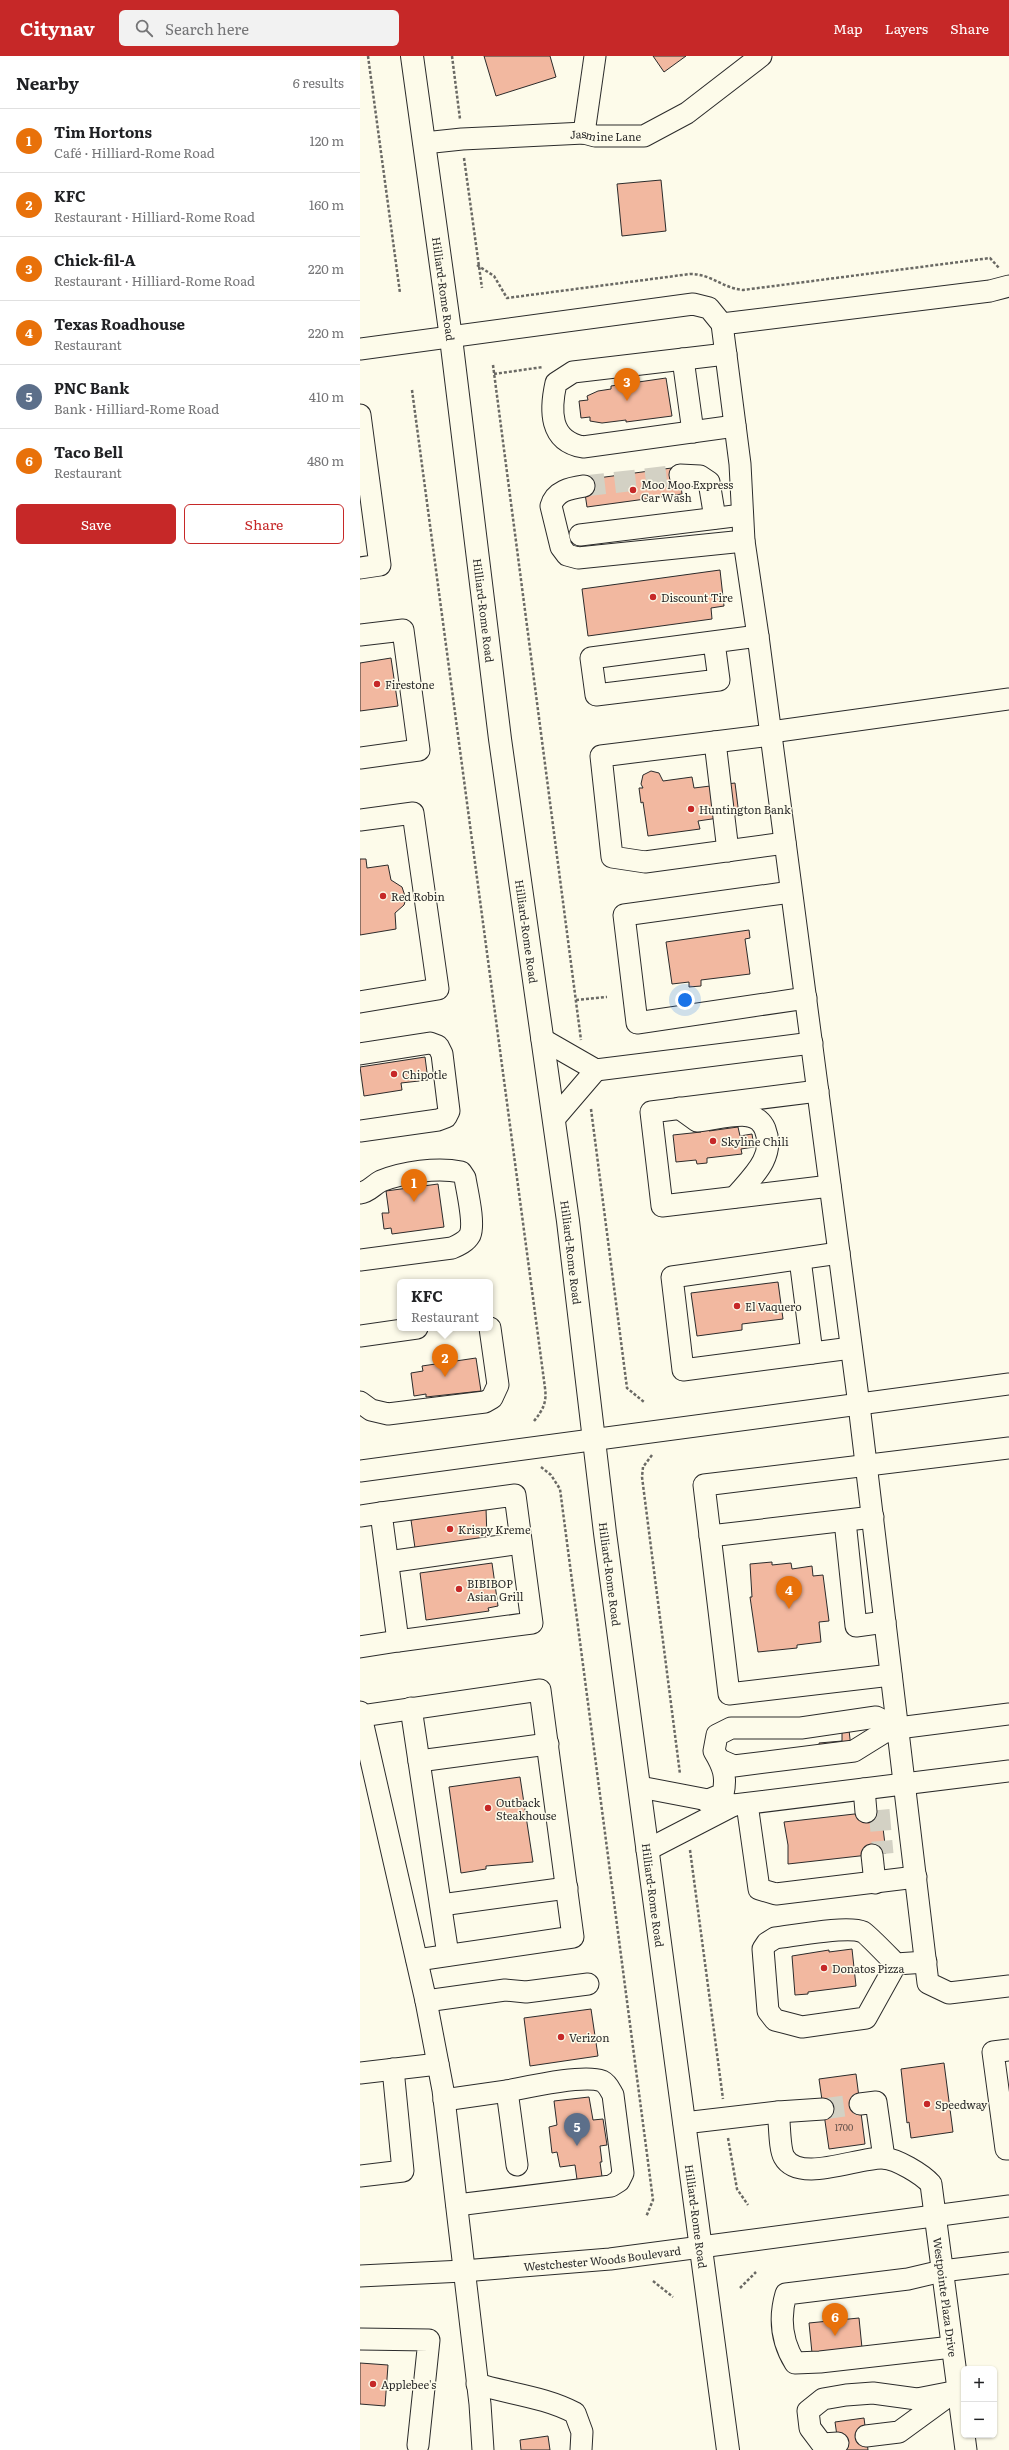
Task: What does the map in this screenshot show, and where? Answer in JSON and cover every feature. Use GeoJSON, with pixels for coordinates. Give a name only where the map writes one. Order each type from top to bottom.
{"type":"FeatureCollection","features":[{"type":"Feature","properties":{"kind":"main road","name":"Hilliard-Rome Road"},"geometry":{"type":"LineString","coordinates":[[412,56],[451,338],[500,739],[554,1119],[647,1850],[728,2450]]}},
{"type":"Feature","properties":{"kind":"street"},"geometry":{"type":"LineString","coordinates":[[584,133],[595,56]]}},
{"type":"Feature","properties":{"kind":"street","name":"Jasmine Lane"},"geometry":{"type":"LineString","coordinates":[[424,143],[462,139],[584,133],[595,136],[644,136],[687,112],[761,56]]}},
{"type":"Feature","properties":{"kind":"street"},"geometry":{"type":"LineString","coordinates":[[722,324],[990,291],[1006,279]]}},
{"type":"Feature","properties":{"kind":"street"},"geometry":{"type":"LineString","coordinates":[[360,349],[451,338],[693,304],[709,308],[722,324],[740,464],[744,541],[758,636],[867,1466],[928,1983],[949,1993],[1009,1986]]}},
{"type":"Feature","properties":{"kind":"street"},"geometry":{"type":"LineString","coordinates":[[726,354],[574,372],[563,377],[556,383],[552,400],[555,426],[561,438],[572,445],[582,447],[735,426]]}},
{"type":"Feature","properties":{"kind":"street"},"geometry":{"type":"LineString","coordinates":[[683,359],[693,432]]}},
{"type":"Feature","properties":{"kind":"street"},"geometry":{"type":"LineString","coordinates":[[360,414],[380,565],[360,568]]}},
{"type":"Feature","properties":{"kind":"street"},"geometry":{"type":"LineString","coordinates":[[680,475],[700,476],[709,482],[715,518]]}},
{"type":"Feature","properties":{"kind":"street"},"geometry":{"type":"LineString","coordinates":[[584,486],[570,488],[559,493],[553,500],[551,506],[561,547],[567,555],[578,558],[744,541]]}},
{"type":"Feature","properties":{"kind":"street"},"geometry":{"type":"LineString","coordinates":[[580,535],[742,515]]}},
{"type":"Feature","properties":{"kind":"street"},"geometry":{"type":"LineString","coordinates":[[360,635],[403,630],[419,750],[360,758]]}},
{"type":"Feature","properties":{"kind":"street"},"geometry":{"type":"LineString","coordinates":[[714,642],[719,680],[596,695],[591,658],[758,636]]}},
{"type":"Feature","properties":{"kind":"street"},"geometry":{"type":"LineString","coordinates":[[785,843],[645,862],[612,857],[601,756],[715,742],[1009,699]]}},
{"type":"Feature","properties":{"kind":"street"},"geometry":{"type":"LineString","coordinates":[[715,742],[728,851]]}},
{"type":"Feature","properties":{"kind":"street"},"geometry":{"type":"LineString","coordinates":[[360,820],[413,813],[438,989],[360,1002]]}},
{"type":"Feature","properties":{"kind":"street"},"geometry":{"type":"LineString","coordinates":[[791,892],[624,914],[637,1023],[806,998]]}},
{"type":"Feature","properties":{"kind":"street"},"geometry":{"type":"LineString","coordinates":[[542,1039],[596,1070],[812,1043]]}},
{"type":"Feature","properties":{"kind":"street"},"geometry":{"type":"LineString","coordinates":[[360,1054],[430,1043],[438,1046],[442,1054],[449,1111],[446,1117],[438,1120],[360,1131]]}},
{"type":"Feature","properties":{"kind":"street"},"geometry":{"type":"LineString","coordinates":[[554,1119],[596,1070]]}},
{"type":"Feature","properties":{"kind":"street"},"geometry":{"type":"LineString","coordinates":[[818,1091],[651,1112],[662,1206],[830,1186]]}},
{"type":"Feature","properties":{"kind":"street"},"geometry":{"type":"LineString","coordinates":[[679,1108],[697,1121],[747,1115],[757,1119],[763,1125],[768,1136],[766,1158],[735,1198]]}},
{"type":"Feature","properties":{"kind":"street"},"geometry":{"type":"LineString","coordinates":[[360,1193],[366,1192],[380,1182],[394,1177],[446,1169],[461,1172],[466,1178],[472,1223],[470,1235],[463,1244],[452,1248],[360,1260]]}},
{"type":"Feature","properties":{"kind":"street"},"geometry":{"type":"LineString","coordinates":[[839,1253],[672,1277],[683,1370],[851,1348]]}},
{"type":"Feature","properties":{"kind":"street"},"geometry":{"type":"LineString","coordinates":[[800,1259],[812,1353]]}},
{"type":"Feature","properties":{"kind":"street"},"geometry":{"type":"LineString","coordinates":[[360,1336],[397,1331]]}},
{"type":"Feature","properties":{"kind":"street"},"geometry":{"type":"LineString","coordinates":[[360,1402],[371,1410],[388,1414],[485,1402],[492,1398],[498,1385],[490,1331]]}},
{"type":"Feature","properties":{"kind":"street"},"geometry":{"type":"LineString","coordinates":[[360,1471],[1009,1384]]}},
{"type":"Feature","properties":{"kind":"street"},"geometry":{"type":"LineString","coordinates":[[892,1675],[728,1694],[704,1485],[1009,1448]]}},
{"type":"Feature","properties":{"kind":"street"},"geometry":{"type":"LineString","coordinates":[[360,1516],[515,1495],[532,1623],[398,1641],[360,1648]]}},
{"type":"Feature","properties":{"kind":"street"},"geometry":{"type":"LineString","coordinates":[[381,1513],[398,1641]]}},
{"type":"Feature","properties":{"kind":"street"},"geometry":{"type":"LineString","coordinates":[[710,1536],[873,1517]]}},
{"type":"Feature","properties":{"kind":"street"},"geometry":{"type":"LineString","coordinates":[[845,1520],[856,1626],[885,1622]]}},
{"type":"Feature","properties":{"kind":"street"},"geometry":{"type":"LineString","coordinates":[[388,1562],[521,1543]]}},
{"type":"Feature","properties":{"kind":"street"},"geometry":{"type":"LineString","coordinates":[[417,1960],[573,1937],[540,1690],[360,1714],[417,1960],[438,2064],[457,2205],[483,2450]]}},
{"type":"Feature","properties":{"kind":"street"},"geometry":{"type":"LineString","coordinates":[[412,1708],[448,1955]]}},
{"type":"Feature","properties":{"kind":"street"},"geometry":{"type":"LineString","coordinates":[[722,1767],[738,1777],[856,1761],[877,1746],[899,1735],[1009,1714]]}},
{"type":"Feature","properties":{"kind":"street"},"geometry":{"type":"LineString","coordinates":[[706,1801],[722,1794],[726,1780],[722,1767],[714,1751],[717,1736],[731,1728],[801,1728],[876,1717],[899,1735]]}},
{"type":"Feature","properties":{"kind":"street"},"geometry":{"type":"LineString","coordinates":[[419,1761],[548,1744]]}},
{"type":"Feature","properties":{"kind":"street"},"geometry":{"type":"LineString","coordinates":[[640,1787],[706,1801],[741,1805],[1009,1771]]}},
{"type":"Feature","properties":{"kind":"street"},"geometry":{"type":"LineString","coordinates":[[870,1788],[872,1811]]}},
{"type":"Feature","properties":{"kind":"street"},"geometry":{"type":"LineString","coordinates":[[741,1805],[759,1889],[776,1894],[916,1877]]}},
{"type":"Feature","properties":{"kind":"street"},"geometry":{"type":"LineString","coordinates":[[647,1850],[741,1805]]}},
{"type":"Feature","properties":{"kind":"street"},"geometry":{"type":"LineString","coordinates":[[877,1854],[881,1882]]}},
{"type":"Feature","properties":{"kind":"street"},"geometry":{"type":"LineString","coordinates":[[441,1905],[567,1888]]}},
{"type":"Feature","properties":{"kind":"street"},"geometry":{"type":"LineString","coordinates":[[896,1964],[866,2018],[802,2027],[775,2020],[768,2011],[762,1958],[763,1949],[767,1943],[775,1938],[846,1930],[865,1933],[871,1942],[896,1964],[926,1962]]}},
{"type":"Feature","properties":{"kind":"street"},"geometry":{"type":"LineString","coordinates":[[871,1942],[878,1996]]}},
{"type":"Feature","properties":{"kind":"street"},"geometry":{"type":"LineString","coordinates":[[426,2001],[505,1990],[526,1992],[588,1984]]}},
{"type":"Feature","properties":{"kind":"street"},"geometry":{"type":"LineString","coordinates":[[1009,2050],[994,2052],[1006,2149],[1009,2148]]}},
{"type":"Feature","properties":{"kind":"street"},"geometry":{"type":"LineString","coordinates":[[360,2073],[438,2064]]}},
{"type":"Feature","properties":{"kind":"street"},"geometry":{"type":"LineString","coordinates":[[360,2176],[403,2171],[393,2069]]}},
{"type":"Feature","properties":{"kind":"street"},"geometry":{"type":"LineString","coordinates":[[444,2100],[577,2080],[602,2081],[608,2086],[613,2095],[623,2173],[619,2181],[611,2186],[457,2205]]}},
{"type":"Feature","properties":{"kind":"street"},"geometry":{"type":"LineString","coordinates":[[507,2090],[517,2165]]}},
{"type":"Feature","properties":{"kind":"street"},"geometry":{"type":"LineString","coordinates":[[778,2112],[783,2156],[789,2165],[804,2170],[884,2158],[876,2102],[860,2104]]}},
{"type":"Feature","properties":{"kind":"street"},"geometry":{"type":"LineString","coordinates":[[684,2123],[778,2112],[823,2109]]}},
{"type":"Feature","properties":{"kind":"street","name":"Westpointe Plaza Drive"},"geometry":{"type":"LineString","coordinates":[[884,2158],[921,2174],[931,2184],[966,2450]]}},
{"type":"Feature","properties":{"kind":"street","name":"Westchester Woods Boulevard"},"geometry":{"type":"LineString","coordinates":[[360,2276],[463,2271],[610,2259],[1009,2206]]}},
{"type":"Feature","properties":{"kind":"street"},"geometry":{"type":"LineString","coordinates":[[952,2347],[795,2363],[786,2347],[781,2310],[786,2294],[908,2279],[942,2271],[1009,2264]]}},
{"type":"Feature","properties":{"kind":"street"},"geometry":{"type":"LineString","coordinates":[[360,2340],[429,2340],[418,2445]]}},
{"type":"Feature","properties":{"kind":"street"},"geometry":{"type":"LineString","coordinates":[[477,2384],[503,2392],[556,2404],[575,2413],[582,2432],[581,2450]]}},
{"type":"Feature","properties":{"kind":"street"},"geometry":{"type":"LineString","coordinates":[[866,2436],[899,2432],[918,2416],[958,2391]]}},
{"type":"Feature","properties":{"kind":"street"},"geometry":{"type":"LineString","coordinates":[[838,2443],[822,2444],[810,2428],[808,2411],[823,2399],[873,2393],[917,2399],[958,2391]]}},
{"type":"Feature","properties":{"kind":"path"},"geometry":{"type":"LineString","coordinates":[[368,56],[400,293]]}},
{"type":"Feature","properties":{"kind":"path"},"geometry":{"type":"LineString","coordinates":[[482,288],[477,265],[494,276],[507,298],[690,274],[702,274],[712,277],[732,289],[743,290],[990,258],[1006,279]]}},
{"type":"Feature","properties":{"kind":"path"},"geometry":{"type":"LineString","coordinates":[[493,365],[581,1040]]}},
{"type":"Feature","properties":{"kind":"path"},"geometry":{"type":"LineString","coordinates":[[494,374],[543,367]]}},
{"type":"Feature","properties":{"kind":"path"},"geometry":{"type":"LineString","coordinates":[[412,390],[545,1388],[546,1400],[541,1413],[534,1421]]}},
{"type":"Feature","properties":{"kind":"path"},"geometry":{"type":"LineString","coordinates":[[576,1000],[607,997]]}},
{"type":"Feature","properties":{"kind":"path"},"geometry":{"type":"LineString","coordinates":[[591,1109],[627,1388],[644,1402]]}},
{"type":"Feature","properties":{"kind":"path"},"geometry":{"type":"LineString","coordinates":[[539,1466],[551,1475],[560,1489],[652,2193],[652,2200],[646,2217]]}},
{"type":"Feature","properties":{"kind":"path"},"geometry":{"type":"LineString","coordinates":[[737,2189],[748,2204]]}},
{"type":"Feature","properties":{"kind":"path"},"geometry":{"type":"LineString","coordinates":[[740,2288],[756,2272]]}},
{"type":"Feature","properties":{"kind":"path"},"geometry":{"type":"LineString","coordinates":[[653,2281],[673,2297]]}},
{"type":"Feature","properties":{"kind":"building"},"geometry":{"type":"Polygon","coordinates":[[[484,56],[550,56],[556,77],[496,96],[484,56]]]}},
{"type":"Feature","properties":{"kind":"building"},"geometry":{"type":"Polygon","coordinates":[[[653,56],[686,56],[664,72],[653,56]]]}},
{"type":"Feature","properties":{"kind":"building"},"geometry":{"type":"Polygon","coordinates":[[[661,180],[666,231],[622,236],[617,184],[661,180]]]}},
{"type":"Feature","properties":{"kind":"building"},"geometry":{"type":"Polygon","coordinates":[[[666,378],[672,416],[626,422],[626,420],[602,423],[590,421],[590,417],[581,418],[579,401],[588,400],[587,396],[598,391],[611,389],[611,386],[666,378]]]}},
{"type":"Feature","properties":{"kind":"building","name":"Moo Moo Express Car Wash"},"geometry":{"type":"Polygon","coordinates":[[[679,467],[682,494],[587,507],[583,480],[679,467]]]}},
{"type":"Feature","properties":{"kind":"building","name":"Discount Tire"},"geometry":{"type":"Polygon","coordinates":[[[720,570],[724,606],[711,608],[712,619],[588,636],[582,589],[720,570]]]}},
{"type":"Feature","properties":{"kind":"building","name":"Firestone"},"geometry":{"type":"Polygon","coordinates":[[[391,658],[398,706],[360,711],[360,663],[391,658]]]}},
{"type":"Feature","properties":{"kind":"building","name":"Huntington Bank"},"geometry":{"type":"Polygon","coordinates":[[[651,771],[659,773],[663,781],[692,777],[694,788],[735,783],[739,815],[698,821],[700,829],[648,836],[643,802],[641,803],[639,788],[643,788],[641,784],[643,775],[651,771]]]}},
{"type":"Feature","properties":{"kind":"building","name":"Red Robin"},"geometry":{"type":"Polygon","coordinates":[[[360,859],[366,859],[367,868],[388,865],[391,880],[402,887],[406,899],[404,905],[395,913],[396,929],[360,935],[360,859]]]}},
{"type":"Feature","properties":{"kind":"building"},"geometry":{"type":"Polygon","coordinates":[[[749,930],[750,938],[745,939],[750,974],[701,980],[701,986],[689,987],[689,982],[672,984],[666,942],[749,930]]]}},
{"type":"Feature","properties":{"kind":"building","name":"Chipotle"},"geometry":{"type":"Polygon","coordinates":[[[425,1057],[428,1080],[401,1083],[402,1090],[364,1096],[360,1067],[425,1057]]]}},
{"type":"Feature","properties":{"kind":"building","name":"Skyline Chili"},"geometry":{"type":"Polygon","coordinates":[[[708,1127],[709,1131],[738,1127],[740,1136],[752,1134],[754,1147],[741,1149],[742,1154],[707,1158],[707,1163],[697,1164],[696,1160],[676,1162],[673,1135],[701,1132],[701,1128],[708,1127]]]}},
{"type":"Feature","properties":{"kind":"building"},"geometry":{"type":"Polygon","coordinates":[[[438,1184],[444,1227],[392,1234],[391,1228],[384,1229],[382,1213],[389,1213],[386,1191],[438,1184]]]}},
{"type":"Feature","properties":{"kind":"building","name":"El Vaquero"},"geometry":{"type":"Polygon","coordinates":[[[778,1282],[783,1319],[742,1324],[742,1330],[697,1336],[691,1293],[778,1282]]]}},
{"type":"Feature","properties":{"kind":"building"},"geometry":{"type":"Polygon","coordinates":[[[476,1358],[481,1391],[426,1397],[426,1394],[414,1396],[411,1373],[423,1371],[422,1366],[476,1358]]]}},
{"type":"Feature","properties":{"kind":"building","name":"Krispy Kreme"},"geometry":{"type":"Polygon","coordinates":[[[486,1508],[487,1538],[416,1555],[411,1520],[486,1508]]]}},
{"type":"Feature","properties":{"kind":"building"},"geometry":{"type":"Polygon","coordinates":[[[772,1562],[772,1565],[791,1563],[792,1569],[812,1566],[813,1576],[823,1575],[829,1621],[819,1622],[821,1642],[797,1645],[797,1648],[758,1652],[750,1597],[752,1597],[750,1564],[772,1562]]]}},
{"type":"Feature","properties":{"kind":"building","name":"BIBIBOP Asian Grill"},"geometry":{"type":"Polygon","coordinates":[[[492,1563],[498,1606],[488,1608],[489,1611],[426,1620],[420,1573],[492,1563]]]}},
{"type":"Feature","properties":{"kind":"building"},"geometry":{"type":"Polygon","coordinates":[[[849,1730],[852,1757],[820,1750],[819,1743],[842,1741],[842,1731],[849,1730]]]}},
{"type":"Feature","properties":{"kind":"building","name":"Outback Steakhouse"},"geometry":{"type":"Polygon","coordinates":[[[520,1777],[533,1862],[486,1866],[486,1869],[461,1873],[449,1787],[520,1777]]]}},
{"type":"Feature","properties":{"kind":"building"},"geometry":{"type":"Polygon","coordinates":[[[881,1811],[886,1853],[788,1864],[788,1845],[784,1822],[881,1811]]]}},
{"type":"Feature","properties":{"kind":"building","name":"Donatos Pizza"},"geometry":{"type":"Polygon","coordinates":[[[852,1949],[856,1986],[795,1995],[792,1956],[829,1950],[829,1952],[852,1949]]]}},
{"type":"Feature","properties":{"kind":"building","name":"Verizon"},"geometry":{"type":"Polygon","coordinates":[[[591,2009],[598,2056],[530,2066],[524,2018],[591,2009]]]}},
{"type":"Feature","properties":{"kind":"building","name":"Speedway"},"geometry":{"type":"Polygon","coordinates":[[[944,2063],[953,2132],[911,2138],[909,2122],[907,2123],[901,2069],[944,2063]]]}},
{"type":"Feature","properties":{"kind":"building"},"geometry":{"type":"Polygon","coordinates":[[[856,2074],[865,2144],[829,2149],[819,2079],[856,2074]]]}},
{"type":"Feature","properties":{"kind":"building"},"geometry":{"type":"Polygon","coordinates":[[[589,2097],[593,2120],[603,2119],[607,2145],[600,2146],[602,2162],[600,2162],[604,2191],[579,2194],[575,2165],[560,2167],[557,2152],[552,2153],[549,2127],[557,2125],[554,2101],[589,2097]]]}},
{"type":"Feature","properties":{"kind":"building"},"geometry":{"type":"Polygon","coordinates":[[[859,2318],[862,2348],[812,2353],[809,2323],[859,2318]]]}},
{"type":"Feature","properties":{"kind":"building","name":"Applebee's"},"geometry":{"type":"Polygon","coordinates":[[[360,2363],[388,2365],[385,2406],[360,2404],[360,2363]]]}},
{"type":"Feature","properties":{"kind":"building"},"geometry":{"type":"Polygon","coordinates":[[[864,2418],[868,2450],[839,2450],[835,2422],[864,2418]]]}},
{"type":"Feature","properties":{"kind":"building"},"geometry":{"type":"Polygon","coordinates":[[[548,2436],[550,2450],[521,2450],[520,2440],[548,2436]]]}},
{"type":"Feature","properties":{"kind":"tunnel"},"geometry":{"type":"LineString","coordinates":[[584,486],[680,475]]}},
{"type":"Feature","properties":{"kind":"tunnel"},"geometry":{"type":"LineString","coordinates":[[879,1810],[883,1854]]}},
{"type":"Feature","properties":{"kind":"tunnel"},"geometry":{"type":"LineString","coordinates":[[823,2109],[860,2104]]}},
{"type":"Feature","properties":{"kind":"place","name":"Chick-fil-A"},"geometry":{"type":"Point","coordinates":[627,401]}},
{"type":"Feature","properties":{"kind":"place","name":"Moo Moo Express Car Wash"},"geometry":{"type":"Point","coordinates":[633,490]}},
{"type":"Feature","properties":{"kind":"place","name":"Discount Tire"},"geometry":{"type":"Point","coordinates":[653,597]}},
{"type":"Feature","properties":{"kind":"place","name":"Firestone"},"geometry":{"type":"Point","coordinates":[377,684]}},
{"type":"Feature","properties":{"kind":"place","name":"Huntington Bank"},"geometry":{"type":"Point","coordinates":[691,809]}},
{"type":"Feature","properties":{"kind":"place","name":"Red Robin"},"geometry":{"type":"Point","coordinates":[383,896]}},
{"type":"Feature","properties":{"kind":"place","name":"Chipotle"},"geometry":{"type":"Point","coordinates":[394,1074]}},
{"type":"Feature","properties":{"kind":"place","name":"Skyline Chili"},"geometry":{"type":"Point","coordinates":[713,1141]}},
{"type":"Feature","properties":{"kind":"place","name":"Tim Hortons"},"geometry":{"type":"Point","coordinates":[414,1202]}},
{"type":"Feature","properties":{"kind":"place","name":"El Vaquero"},"geometry":{"type":"Point","coordinates":[737,1306]}},
{"type":"Feature","properties":{"kind":"place","name":"KFC"},"geometry":{"type":"Point","coordinates":[445,1377]}},
{"type":"Feature","properties":{"kind":"place","name":"Krispy Kreme"},"geometry":{"type":"Point","coordinates":[450,1529]}},
{"type":"Feature","properties":{"kind":"place","name":"BIBIBOP Asian Grill"},"geometry":{"type":"Point","coordinates":[459,1589]}},
{"type":"Feature","properties":{"kind":"place","name":"Texas Roadhouse"},"geometry":{"type":"Point","coordinates":[789,1609]}},
{"type":"Feature","properties":{"kind":"place","name":"Outback Steakhouse"},"geometry":{"type":"Point","coordinates":[488,1808]}},
{"type":"Feature","properties":{"kind":"place","name":"Donatos Pizza"},"geometry":{"type":"Point","coordinates":[824,1968]}},
{"type":"Feature","properties":{"kind":"place","name":"Verizon"},"geometry":{"type":"Point","coordinates":[561,2037]}},
{"type":"Feature","properties":{"kind":"place","name":"Speedway"},"geometry":{"type":"Point","coordinates":[927,2104]}},
{"type":"Feature","properties":{"kind":"place","name":"PNC Bank"},"geometry":{"type":"Point","coordinates":[577,2146]}},
{"type":"Feature","properties":{"kind":"place","name":"Taco Bell"},"geometry":{"type":"Point","coordinates":[835,2336]}},
{"type":"Feature","properties":{"kind":"place","name":"Applebee's"},"geometry":{"type":"Point","coordinates":[373,2384]}}]}
